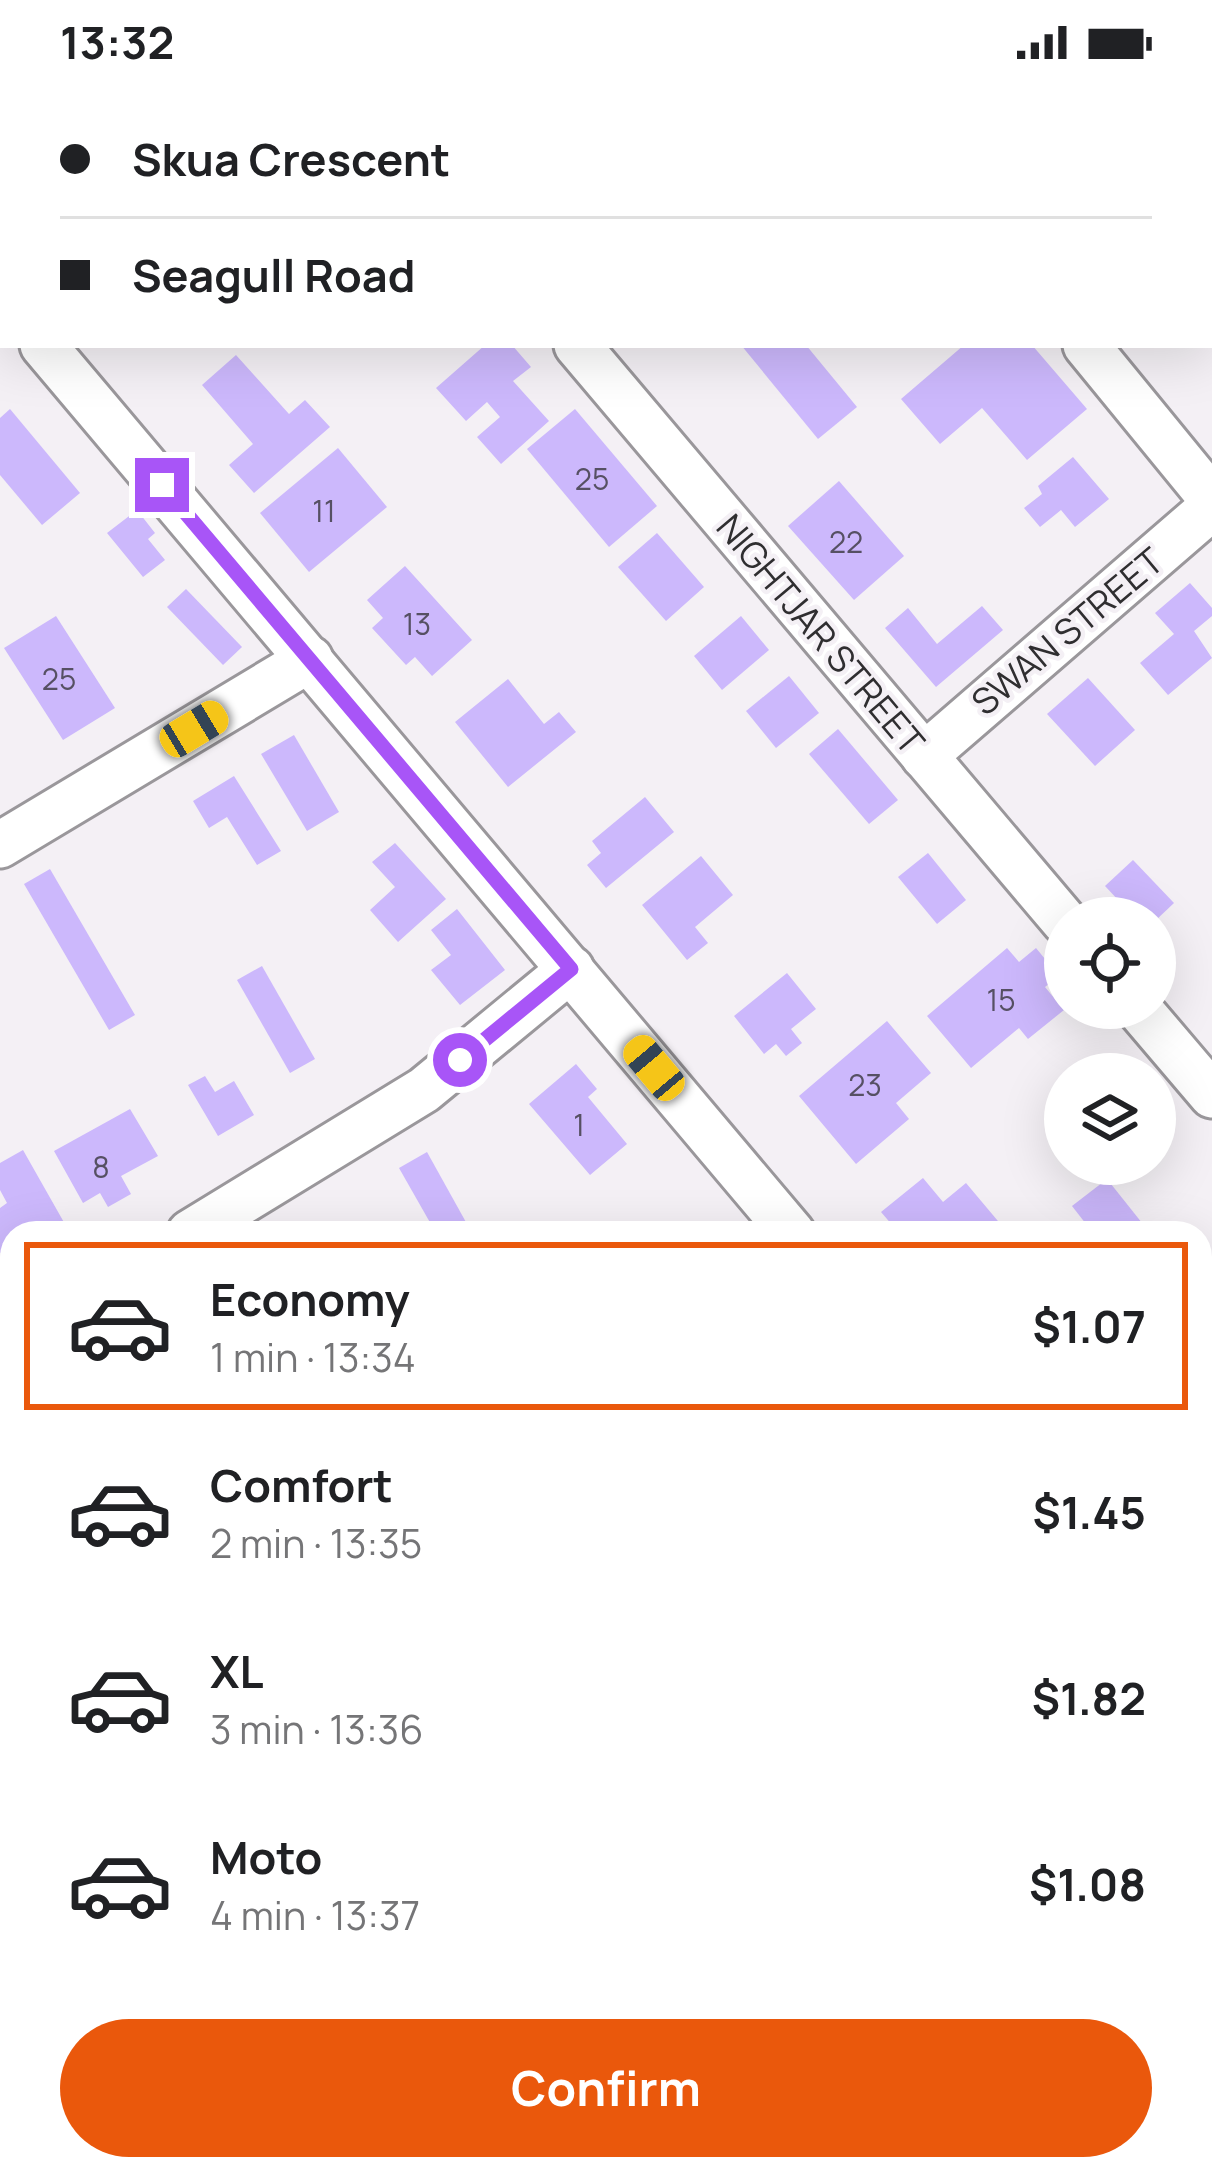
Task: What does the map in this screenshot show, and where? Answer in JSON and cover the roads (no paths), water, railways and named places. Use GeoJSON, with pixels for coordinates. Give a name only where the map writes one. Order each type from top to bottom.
{"type":"FeatureCollection","features":[{"type":"Feature","properties":{"kind":"street"},"geometry":{"type":"LineString","coordinates":[[46,348],[782,1221]]}},
{"type":"Feature","properties":{"kind":"street","name":"NIGHTJAR STREET"},"geometry":{"type":"LineString","coordinates":[[580,348],[1044,897]]}},
{"type":"Feature","properties":{"kind":"street"},"geometry":{"type":"LineString","coordinates":[[1088,348],[1212,503]]}},
{"type":"Feature","properties":{"kind":"street","name":"SWAN STREET"},"geometry":{"type":"LineString","coordinates":[[924,756],[1212,503]]}},
{"type":"Feature","properties":{"kind":"street"},"geometry":{"type":"LineString","coordinates":[[0,845],[310,659]]}},
{"type":"Feature","properties":{"kind":"street"},"geometry":{"type":"LineString","coordinates":[[210,1221],[424,1090],[571,969]]}},
{"type":"Feature","properties":{"kind":"street"},"geometry":{"type":"LineString","coordinates":[[1156,1029],[1212,1095]]}}]}
